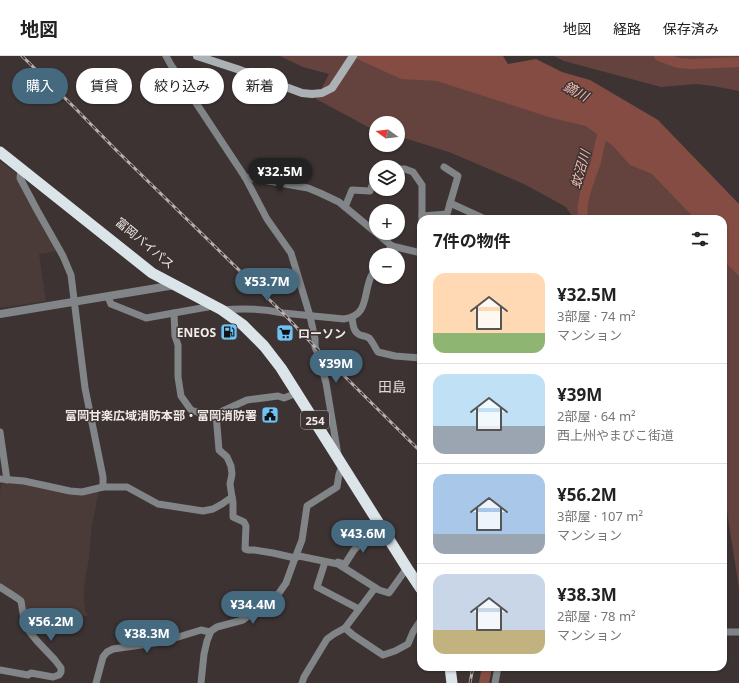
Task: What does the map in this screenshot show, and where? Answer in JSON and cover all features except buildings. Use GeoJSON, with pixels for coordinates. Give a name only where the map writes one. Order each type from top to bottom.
{"type":"FeatureCollection","features":[{"type":"Feature","properties":{"kind":"highway","name":"富岡バイパス"},"geometry":{"type":"LineString","coordinates":[[0,143],[156,267],[175,285]]}},
{"type":"Feature","properties":{"kind":"highway","name":"富岡バイパス"},"geometry":{"type":"LineString","coordinates":[[0,152],[152,273],[175,285]]}},
{"type":"Feature","properties":{"kind":"highway","name":"254"},"geometry":{"type":"LineString","coordinates":[[175,285],[218,308],[243,326],[264,346],[281,368],[417,583]]}},
{"type":"Feature","properties":{"kind":"highway"},"geometry":{"type":"LineString","coordinates":[[450,671],[452,683]]}},
{"type":"Feature","properties":{"kind":"main road"},"geometry":{"type":"LineString","coordinates":[[197,56],[302,93],[312,94],[322,93],[332,88],[353,56]]}},
{"type":"Feature","properties":{"kind":"street"},"geometry":{"type":"LineString","coordinates":[[166,56],[245,177],[267,219],[291,253],[310,316],[315,339],[315,347],[326,383],[340,461],[337,487],[307,506],[302,540],[286,582],[279,594],[243,620],[217,627],[210,631],[204,654],[201,683]]}},
{"type":"Feature","properties":{"kind":"street"},"geometry":{"type":"LineString","coordinates":[[439,215],[447,214],[458,176],[444,167]]}},
{"type":"Feature","properties":{"kind":"street"},"geometry":{"type":"LineString","coordinates":[[21,169],[20,178],[63,256],[71,275],[86,388],[103,477],[103,487]]}},
{"type":"Feature","properties":{"kind":"street"},"geometry":{"type":"LineString","coordinates":[[405,169],[413,172],[422,185],[422,215]]}},
{"type":"Feature","properties":{"kind":"street"},"geometry":{"type":"LineString","coordinates":[[245,177],[308,188],[339,202],[392,246],[417,252]]}},
{"type":"Feature","properties":{"kind":"street"},"geometry":{"type":"LineString","coordinates":[[345,207],[352,190],[369,191]]}},
{"type":"Feature","properties":{"kind":"street"},"geometry":{"type":"LineString","coordinates":[[450,202],[477,215]]}},
{"type":"Feature","properties":{"kind":"street"},"geometry":{"type":"LineString","coordinates":[[108,297],[111,304],[146,318],[218,308],[344,319],[356,316],[362,309],[369,282]]}},
{"type":"Feature","properties":{"kind":"street"},"geometry":{"type":"LineString","coordinates":[[0,314],[175,285]]}},
{"type":"Feature","properties":{"kind":"street"},"geometry":{"type":"LineString","coordinates":[[174,313],[175,336],[178,345],[178,377],[181,396],[191,410],[200,413],[216,414],[247,400],[278,396],[284,398],[297,393]]}},
{"type":"Feature","properties":{"kind":"street"},"geometry":{"type":"LineString","coordinates":[[352,318],[356,333],[373,342],[378,352],[395,356],[417,358]]}},
{"type":"Feature","properties":{"kind":"street"},"geometry":{"type":"LineString","coordinates":[[216,414],[219,450],[227,457],[231,466],[232,474],[230,484],[233,502],[233,517],[244,522],[246,526],[245,549],[294,558],[299,556],[338,564],[375,588],[389,592],[407,568]]}},
{"type":"Feature","properties":{"kind":"street"},"geometry":{"type":"LineString","coordinates":[[0,432],[4,480],[24,481],[70,491],[82,492],[103,487],[126,487],[158,504],[203,510],[213,509],[232,497]]}},
{"type":"Feature","properties":{"kind":"street"},"geometry":{"type":"LineString","coordinates":[[336,564],[338,562],[345,564],[354,550],[380,524]]}},
{"type":"Feature","properties":{"kind":"street"},"geometry":{"type":"LineString","coordinates":[[326,562],[317,587],[359,609]]}},
{"type":"Feature","properties":{"kind":"street"},"geometry":{"type":"LineString","coordinates":[[0,587],[21,602],[24,619],[30,631],[61,668],[60,673],[55,677],[31,673],[28,675],[0,670]]}},
{"type":"Feature","properties":{"kind":"street"},"geometry":{"type":"LineString","coordinates":[[302,683],[304,677],[327,639],[345,628],[375,588]]}},
{"type":"Feature","properties":{"kind":"street"},"geometry":{"type":"LineString","coordinates":[[345,628],[383,655],[408,644],[417,626]]}},
{"type":"Feature","properties":{"kind":"street"},"geometry":{"type":"LineString","coordinates":[[96,683],[103,657],[107,652],[113,649],[162,642],[201,630],[210,632]]}},
{"type":"Feature","properties":{"kind":"street"},"geometry":{"type":"LineString","coordinates":[[727,632],[739,632]]}},
{"type":"Feature","properties":{"kind":"street"},"geometry":{"type":"LineString","coordinates":[[495,683],[497,671]]}},
{"type":"Feature","properties":{"kind":"street"},"geometry":{"type":"LineString","coordinates":[[26,683],[28,675]]}},
{"type":"Feature","properties":{"kind":"shaded area"},"geometry":{"type":"Polygon","coordinates":[[[280,56],[470,56],[553,80],[710,215],[571,215],[566,207],[524,184],[449,152],[405,138],[405,116],[369,116],[369,127],[316,99],[329,74],[303,67],[280,56]]]}},
{"type":"Feature","properties":{"kind":"shaded area"},"geometry":{"type":"Polygon","coordinates":[[[554,56],[739,56],[739,91],[696,84],[661,87],[564,61],[554,56]]]}},
{"type":"Feature","properties":{"kind":"shaded area"},"geometry":{"type":"Polygon","coordinates":[[[0,161],[17,174],[58,251],[39,254],[46,301],[0,308],[0,161]]]}},
{"type":"Feature","properties":{"kind":"shaded area"},"geometry":{"type":"Polygon","coordinates":[[[727,238],[739,258],[739,588],[727,512],[727,238]]]}},
{"type":"Feature","properties":{"kind":"shaded area"},"geometry":{"type":"Polygon","coordinates":[[[5,482],[99,491],[92,525],[89,558],[84,587],[85,610],[88,616],[25,614],[22,598],[0,583],[0,494],[1,485],[5,482]]]}},
{"type":"Feature","properties":{"kind":"water","name":"鏑川"},"geometry":{"type":"Polygon","coordinates":[[[351,56],[503,56],[508,64],[536,59],[562,72],[590,80],[658,120],[739,204],[739,276],[727,264],[727,215],[691,215],[652,174],[630,165],[613,146],[586,126],[552,118],[437,81],[401,79],[351,56]]]}},
{"type":"Feature","properties":{"kind":"waterway"},"geometry":{"type":"LineString","coordinates":[[659,56],[678,63],[692,64],[739,62]]}},
{"type":"Feature","properties":{"kind":"waterway","name":"蚊沼川"},"geometry":{"type":"LineString","coordinates":[[582,215],[584,197],[606,126]]}},
{"type":"Feature","properties":{"kind":"waterway","name":"蚊沼川"},"geometry":{"type":"LineString","coordinates":[[484,683],[486,671]]}},
{"type":"Feature","properties":{"kind":"railway"},"geometry":{"type":"LineString","coordinates":[[22,56],[283,313],[315,347],[417,448]]}},
{"type":"Feature","properties":{"kind":"railway"},"geometry":{"type":"LineString","coordinates":[[470,683],[472,671]]}},
{"type":"Feature","properties":{"kind":"place","name":"ENEOS"},"geometry":{"type":"Point","coordinates":[229,332]}},
{"type":"Feature","properties":{"kind":"place","name":"ローソン"},"geometry":{"type":"Point","coordinates":[285,333]}},
{"type":"Feature","properties":{"kind":"place","name":"富岡甘楽広域消防本部・富岡消防署"},"geometry":{"type":"Point","coordinates":[270,415]}},
{"type":"Feature","properties":{"kind":"district","name":"田島"},"geometry":{"type":"Point","coordinates":[392,386]}}]}
